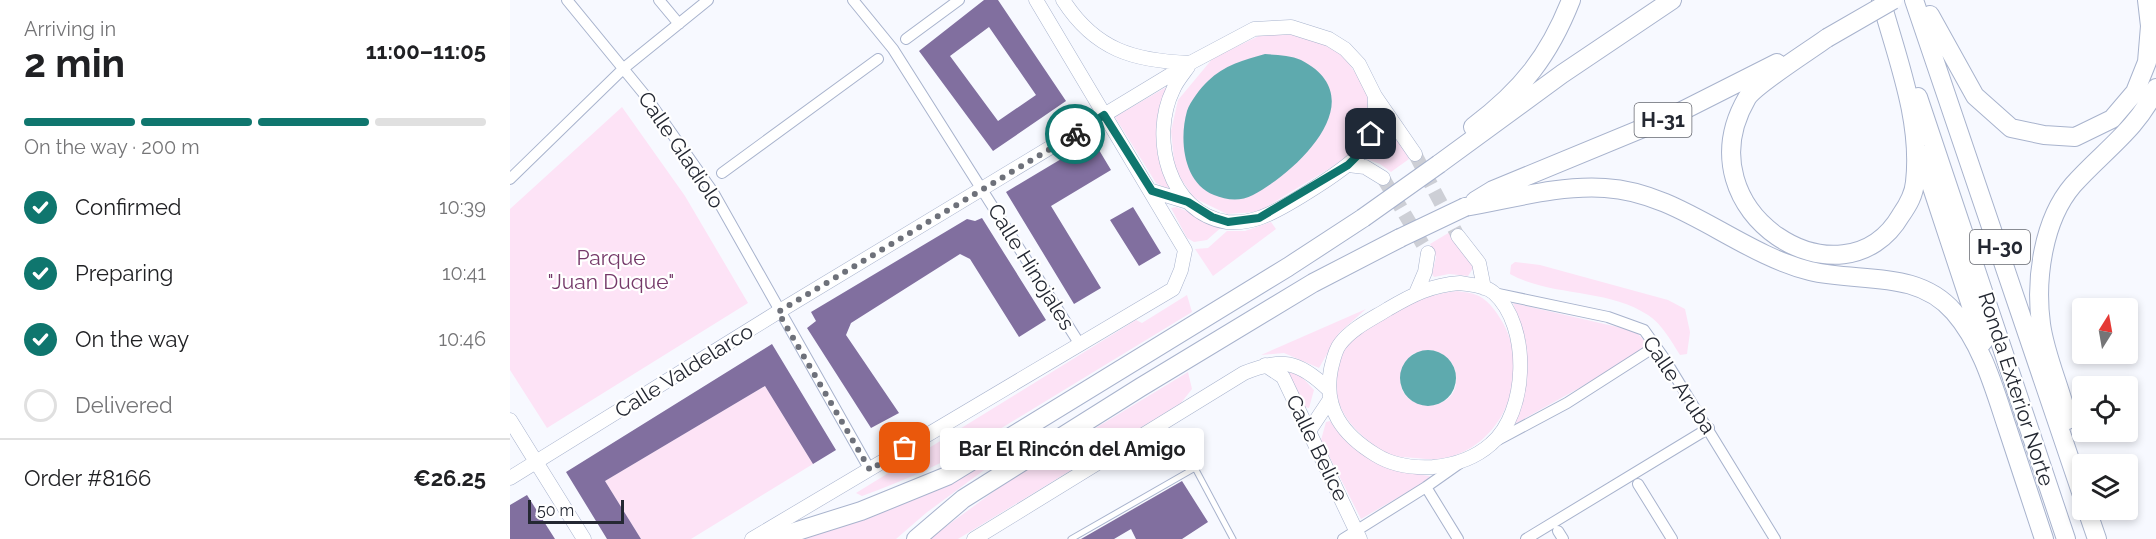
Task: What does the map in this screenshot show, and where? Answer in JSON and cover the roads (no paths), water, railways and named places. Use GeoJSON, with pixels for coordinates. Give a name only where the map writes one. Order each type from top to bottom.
{"type":"FeatureCollection","features":[{"type":"Feature","properties":{"kind":"highway"},"geometry":{"type":"LineString","coordinates":[[772,539],[861,511],[946,476],[1288,267],[1363,218],[1439,164],[1533,72],[1557,36],[1571,0]]}},
{"type":"Feature","properties":{"kind":"highway"},"geometry":{"type":"LineString","coordinates":[[1464,141],[1672,0]]}},
{"type":"Feature","properties":{"kind":"highway"},"geometry":{"type":"LineString","coordinates":[[1883,0],[1925,168],[1986,352],[1994,387]]}},
{"type":"Feature","properties":{"kind":"highway","name":"Ronda Exterior Norte"},"geometry":{"type":"LineString","coordinates":[[1883,0],[2066,539]]}},
{"type":"Feature","properties":{"kind":"highway","name":"H-31"},"geometry":{"type":"LineString","coordinates":[[1495,196],[1670,117],[1827,38],[1893,0]]}},
{"type":"Feature","properties":{"kind":"highway","name":"Ronda Exterior Norte"},"geometry":{"type":"LineString","coordinates":[[1914,0],[2072,466]]}},
{"type":"Feature","properties":{"kind":"highway"},"geometry":{"type":"LineString","coordinates":[[1921,0],[1975,96],[2011,128],[2044,135],[2075,137],[2112,119],[2135,92],[2147,62],[2150,26],[2147,0]]}},
{"type":"Feature","properties":{"kind":"highway"},"geometry":{"type":"LineString","coordinates":[[1827,38],[1748,96],[1736,128],[1730,159],[1737,190],[1755,219],[1778,240],[1812,252],[1841,254],[1870,246],[1894,228],[1912,198],[1916,153],[1915,127]]}},
{"type":"Feature","properties":{"kind":"highway"},"geometry":{"type":"LineString","coordinates":[[2074,454],[2062,394],[2041,325],[2039,277],[2046,240],[2073,185],[2125,133],[2150,103],[2156,88]]}},
{"type":"Feature","properties":{"kind":"highway"},"geometry":{"type":"LineString","coordinates":[[916,539],[963,499],[1132,393],[1313,283],[1400,238],[1495,196],[1554,189],[1605,188],[1645,195],[1731,239],[1810,271],[1899,280],[1918,287],[1953,310],[1973,338],[1994,387],[2044,539]]}},
{"type":"Feature","properties":{"kind":"highway"},"geometry":{"type":"LineString","coordinates":[[2090,520],[2097,539]]}},
{"type":"Feature","properties":{"kind":"street","name":"Calle Gladiolo"},"geometry":{"type":"LineString","coordinates":[[567,0],[624,68],[713,192],[778,312],[870,470]]}},
{"type":"Feature","properties":{"kind":"street"},"geometry":{"type":"LineString","coordinates":[[659,0],[679,24]]}},
{"type":"Feature","properties":{"kind":"street"},"geometry":{"type":"LineString","coordinates":[[510,179],[624,68],[708,0]]}},
{"type":"Feature","properties":{"kind":"street","name":"Calle Hinojales"},"geometry":{"type":"LineString","coordinates":[[853,0],[893,49],[1079,343]]}},
{"type":"Feature","properties":{"kind":"street"},"geometry":{"type":"LineString","coordinates":[[906,39],[959,0]]}},
{"type":"Feature","properties":{"kind":"street"},"geometry":{"type":"LineString","coordinates":[[752,539],[1173,289],[1182,270],[1185,250],[1152,191],[1036,0]]}},
{"type":"Feature","properties":{"kind":"street"},"geometry":{"type":"LineString","coordinates":[[1063,0],[1099,42],[1162,62],[1190,63]]}},
{"type":"Feature","properties":{"kind":"street"},"geometry":{"type":"LineString","coordinates":[[1188,202],[1169,173],[1163,139],[1164,122],[1172,90],[1190,63],[1254,30],[1292,27],[1329,39],[1345,49],[1359,64],[1375,96],[1414,154]]}},
{"type":"Feature","properties":{"kind":"street"},"geometry":{"type":"LineString","coordinates":[[722,173],[878,59]]}},
{"type":"Feature","properties":{"kind":"street","name":"Calle Valdelarco"},"geometry":{"type":"LineString","coordinates":[[510,478],[778,312],[1190,63]]}},
{"type":"Feature","properties":{"kind":"street"},"geometry":{"type":"LineString","coordinates":[[1152,191],[1188,202],[1212,217],[1228,222],[1259,218],[1348,165],[1363,150],[1371,134],[1375,117],[1375,96]]}},
{"type":"Feature","properties":{"kind":"street"},"geometry":{"type":"LineString","coordinates":[[1348,165],[1365,167],[1383,178]]}},
{"type":"Feature","properties":{"kind":"street"},"geometry":{"type":"LineString","coordinates":[[1458,236],[1479,263],[1489,290],[1515,330],[1521,364],[1516,398],[1503,428],[1492,443]]}},
{"type":"Feature","properties":{"kind":"street"},"geometry":{"type":"LineString","coordinates":[[1416,292],[1425,272],[1428,253]]}},
{"type":"Feature","properties":{"kind":"street"},"geometry":{"type":"LineString","coordinates":[[1309,431],[1329,395],[1335,354],[1348,335],[1416,292],[1437,284],[1460,283],[1489,290]]}},
{"type":"Feature","properties":{"kind":"street","name":"Calle Aruba"},"geometry":{"type":"LineString","coordinates":[[1489,290],[1608,317],[1644,330],[1709,428],[1776,539]]}},
{"type":"Feature","properties":{"kind":"street"},"geometry":{"type":"LineString","coordinates":[[1343,539],[1358,535],[1460,463],[1567,403],[1656,346]]}},
{"type":"Feature","properties":{"kind":"street"},"geometry":{"type":"LineString","coordinates":[[974,539],[1226,384],[1265,365],[1280,362],[1298,366],[1329,395],[1334,414],[1355,440],[1384,460],[1420,468],[1460,463]]}},
{"type":"Feature","properties":{"kind":"street","name":"Calle Belice"},"geometry":{"type":"LineString","coordinates":[[1265,365],[1283,377],[1358,535]]}},
{"type":"Feature","properties":{"kind":"street"},"geometry":{"type":"LineString","coordinates":[[510,420],[584,539]]}},
{"type":"Feature","properties":{"kind":"street"},"geometry":{"type":"LineString","coordinates":[[1526,539],[1709,428]]}},
{"type":"Feature","properties":{"kind":"street"},"geometry":{"type":"LineString","coordinates":[[1638,484],[1672,539]]}},
{"type":"Feature","properties":{"kind":"street"},"geometry":{"type":"LineString","coordinates":[[1426,487],[1458,539]]}},
{"type":"Feature","properties":{"kind":"lane"},"geometry":{"type":"LineString","coordinates":[[1071,539],[1195,468],[1233,539]]}},
{"type":"Feature","properties":{"kind":"water"},"geometry":{"type":"Polygon","coordinates":[[[1265,54],[1297,58],[1322,76],[1331,94],[1330,113],[1322,133],[1307,152],[1271,184],[1243,199],[1233,200],[1219,197],[1204,189],[1190,171],[1183,134],[1187,111],[1199,91],[1214,75],[1249,58],[1265,54]]]}},
{"type":"Feature","properties":{"kind":"water"},"geometry":{"type":"Polygon","coordinates":[[[1423,350],[1433,350],[1448,358],[1454,367],[1456,378],[1454,389],[1448,398],[1433,406],[1423,406],[1412,401],[1405,394],[1400,383],[1400,373],[1405,362],[1412,355],[1423,350]]]}},
{"type":"Feature","properties":{"kind":"tunnel"},"geometry":{"type":"LineString","coordinates":[[1415,154],[1458,236]]}},
{"type":"Feature","properties":{"kind":"tunnel"},"geometry":{"type":"LineString","coordinates":[[1383,178],[1428,253]]}},
{"type":"Feature","properties":{"kind":"place","name":"Bar El Rincón del Amigo"},"geometry":{"type":"Point","coordinates":[905,448]}},
{"type":"Feature","properties":{"kind":"park label","name":"Parque \"Juan Duque\""},"geometry":{"type":"Point","coordinates":[611,270]}}]}
